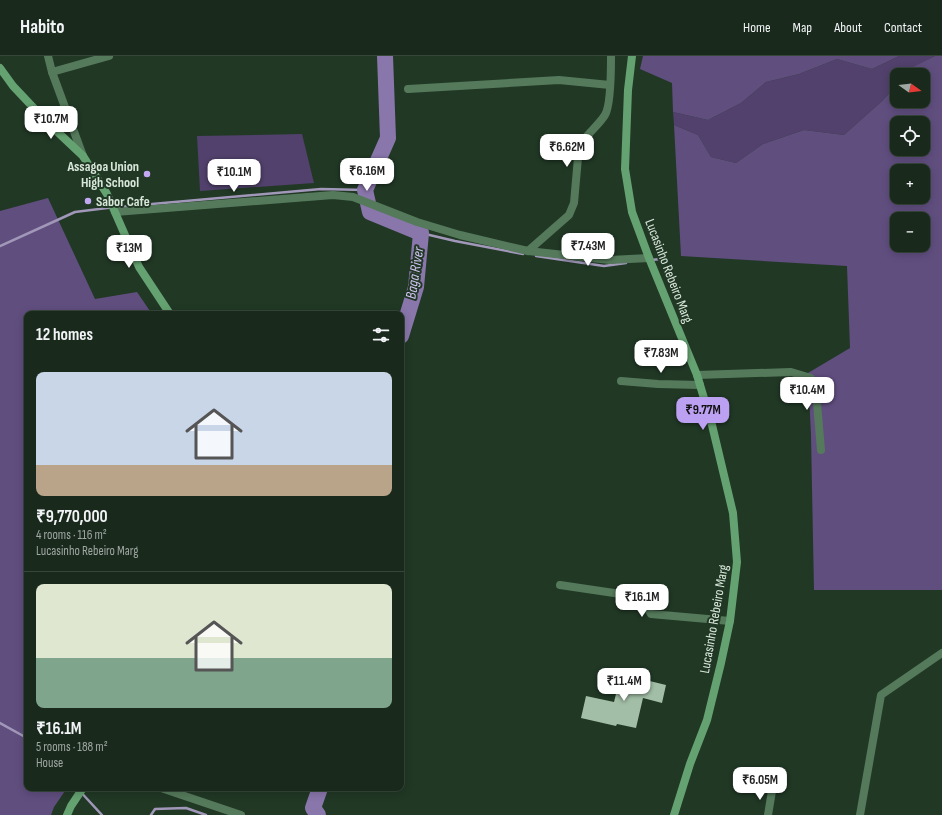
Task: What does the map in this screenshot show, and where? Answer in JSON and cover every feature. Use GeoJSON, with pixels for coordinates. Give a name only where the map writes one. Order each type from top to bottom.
{"type":"FeatureCollection","features":[{"type":"Feature","properties":{"kind":"street"},"geometry":{"type":"LineString","coordinates":[[48,56],[52,72],[83,156],[107,194],[139,267],[168,311]]}},
{"type":"Feature","properties":{"kind":"street"},"geometry":{"type":"LineString","coordinates":[[52,72],[109,56]]}},
{"type":"Feature","properties":{"kind":"street"},"geometry":{"type":"LineString","coordinates":[[528,251],[569,216],[574,203],[579,146],[605,114],[610,86],[611,56]]}},
{"type":"Feature","properties":{"kind":"street","name":"Lucasinho Rebeiro Marg"},"geometry":{"type":"LineString","coordinates":[[632,56],[628,90],[625,169],[632,212],[649,258],[697,375],[712,425],[733,512],[737,562],[730,621],[707,720],[690,764],[674,815]]}},
{"type":"Feature","properties":{"kind":"street"},"geometry":{"type":"LineString","coordinates":[[0,68],[13,86],[42,117],[83,156]]}},
{"type":"Feature","properties":{"kind":"street"},"geometry":{"type":"LineString","coordinates":[[408,89],[559,80],[610,86]]}},
{"type":"Feature","properties":{"kind":"street"},"geometry":{"type":"LineString","coordinates":[[114,209],[333,195],[353,198],[373,204],[417,222],[460,235],[528,251],[610,260],[649,258]]}},
{"type":"Feature","properties":{"kind":"street"},"geometry":{"type":"LineString","coordinates":[[697,375],[791,372],[811,378],[816,391],[821,450]]}},
{"type":"Feature","properties":{"kind":"street"},"geometry":{"type":"LineString","coordinates":[[621,380],[658,384],[700,385]]}},
{"type":"Feature","properties":{"kind":"street"},"geometry":{"type":"LineString","coordinates":[[560,585],[641,598],[651,614],[730,621]]}},
{"type":"Feature","properties":{"kind":"street"},"geometry":{"type":"LineString","coordinates":[[860,815],[881,695],[942,653]]}},
{"type":"Feature","properties":{"kind":"street"},"geometry":{"type":"LineString","coordinates":[[67,815],[70,806],[81,791]]}},
{"type":"Feature","properties":{"kind":"street"},"geometry":{"type":"LineString","coordinates":[[170,791],[241,815]]}},
{"type":"Feature","properties":{"kind":"street"},"geometry":{"type":"LineString","coordinates":[[768,815],[772,791]]}},
{"type":"Feature","properties":{"kind":"shaded area"},"geometry":{"type":"Polygon","coordinates":[[[643,56],[899,56],[872,69],[837,59],[799,74],[766,82],[741,103],[708,120],[673,112],[672,83],[640,69],[643,56]]]}},
{"type":"Feature","properties":{"kind":"shaded area"},"geometry":{"type":"Polygon","coordinates":[[[899,56],[935,56],[914,68],[890,68],[890,92],[844,135],[804,130],[763,144],[736,163],[711,157],[698,135],[674,125],[673,112],[708,120],[741,103],[766,82],[799,74],[837,59],[872,69],[899,56]]]}},
{"type":"Feature","properties":{"kind":"shaded area"},"geometry":{"type":"Polygon","coordinates":[[[935,56],[942,56],[942,590],[814,590],[811,435],[808,373],[850,348],[847,266],[681,256],[674,125],[698,135],[711,157],[736,163],[763,144],[804,130],[844,135],[890,92],[890,108],[930,108],[930,68],[913,68],[935,56]]]}},
{"type":"Feature","properties":{"kind":"shaded area"},"geometry":{"type":"Polygon","coordinates":[[[302,134],[314,183],[200,191],[197,136],[302,134]]]}},
{"type":"Feature","properties":{"kind":"shaded area"},"geometry":{"type":"Polygon","coordinates":[[[48,198],[95,299],[137,292],[150,311],[24,311],[24,791],[65,791],[54,807],[51,815],[0,815],[0,211],[48,198]]]}},
{"type":"Feature","properties":{"kind":"building"},"geometry":{"type":"Polygon","coordinates":[[[621,674],[666,685],[662,703],[643,698],[636,728],[617,724],[616,726],[581,718],[586,696],[614,702],[621,674]]]}},
{"type":"Feature","properties":{"kind":"waterway","name":"Baga River"},"geometry":{"type":"LineString","coordinates":[[385,56],[388,138],[365,190],[370,212],[421,233],[416,287],[404,326]]}},
{"type":"Feature","properties":{"kind":"waterway"},"geometry":{"type":"LineString","coordinates":[[0,246],[75,212],[321,189],[365,190]]}},
{"type":"Feature","properties":{"kind":"waterway"},"geometry":{"type":"LineString","coordinates":[[421,233],[523,254]]}},
{"type":"Feature","properties":{"kind":"waterway"},"geometry":{"type":"LineString","coordinates":[[536,256],[604,266],[626,263]]}},
{"type":"Feature","properties":{"kind":"waterway"},"geometry":{"type":"LineString","coordinates":[[651,260],[661,259]]}},
{"type":"Feature","properties":{"kind":"waterway"},"geometry":{"type":"LineString","coordinates":[[0,723],[24,736]]}},
{"type":"Feature","properties":{"kind":"waterway"},"geometry":{"type":"LineString","coordinates":[[80,791],[102,815]]}},
{"type":"Feature","properties":{"kind":"waterway","name":"Baga River"},"geometry":{"type":"LineString","coordinates":[[318,815],[313,808],[319,791]]}},
{"type":"Feature","properties":{"kind":"waterway"},"geometry":{"type":"LineString","coordinates":[[151,815],[155,809],[186,808],[206,815]]}},
{"type":"Feature","properties":{"kind":"place","name":"Assagoa Union High School"},"geometry":{"type":"Point","coordinates":[147,174]}},
{"type":"Feature","properties":{"kind":"place","name":"Sabor Cafe"},"geometry":{"type":"Point","coordinates":[88,201]}}]}
